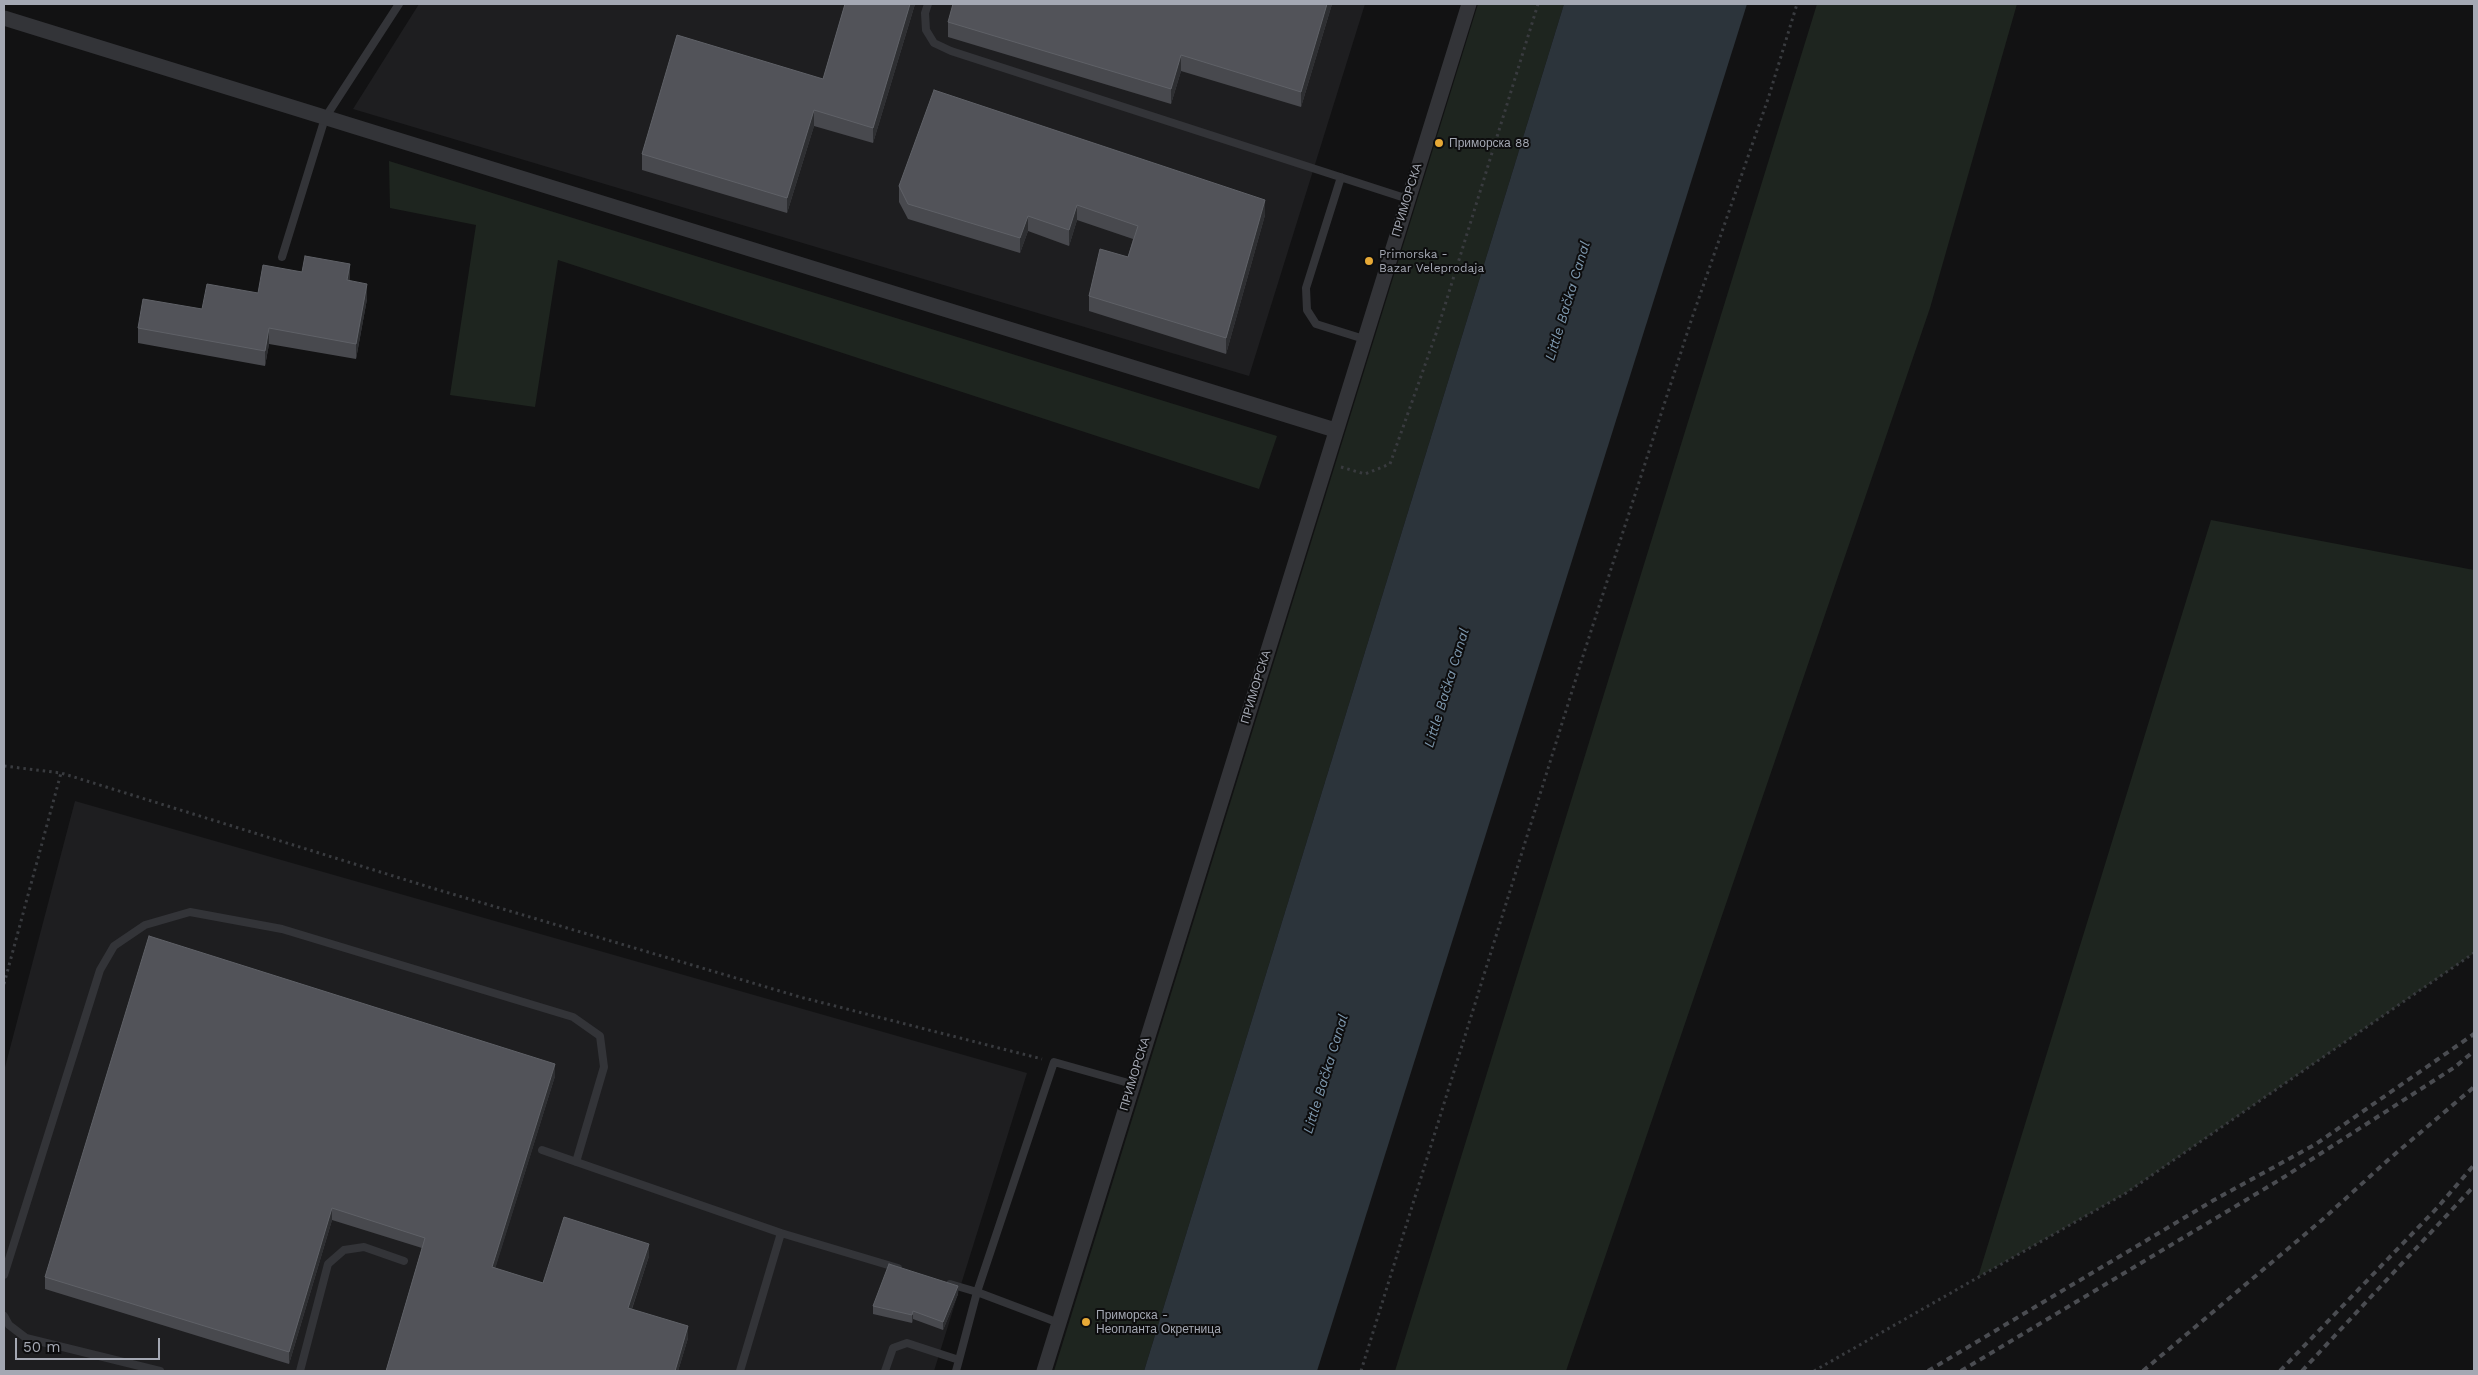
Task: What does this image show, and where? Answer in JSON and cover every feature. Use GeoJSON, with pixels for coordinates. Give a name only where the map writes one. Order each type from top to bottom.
{"type":"FeatureCollection","features":[{"type":"Feature","properties":{"kind":"street","name":"ПРИМОРСКА"},"geometry":{"type":"LineString","coordinates":[[1044,1371],[1469,4]]}},
{"type":"Feature","properties":{"kind":"street"},"geometry":{"type":"LineString","coordinates":[[4,18],[1336,430]]}},
{"type":"Feature","properties":{"kind":"lane"},"geometry":{"type":"LineString","coordinates":[[282,257],[325,118],[399,4]]}},
{"type":"Feature","properties":{"kind":"lane"},"geometry":{"type":"LineString","coordinates":[[928,4],[925,13],[926,30],[934,43],[951,51],[1408,199]]}},
{"type":"Feature","properties":{"kind":"lane"},"geometry":{"type":"LineString","coordinates":[[1341,177],[1306,288],[1307,310],[1316,324],[1364,339]]}},
{"type":"Feature","properties":{"kind":"lane"},"geometry":{"type":"LineString","coordinates":[[4,1275],[100,970],[114,946],[137,930],[145,925],[190,912],[282,929],[573,1016],[600,1036],[604,1066],[576,1162]]}},
{"type":"Feature","properties":{"kind":"lane"},"geometry":{"type":"LineString","coordinates":[[956,1371],[977,1292],[1054,1062],[1132,1084]]}},
{"type":"Feature","properties":{"kind":"lane"},"geometry":{"type":"LineString","coordinates":[[542,1150],[781,1233],[902,1270]]}},
{"type":"Feature","properties":{"kind":"lane"},"geometry":{"type":"LineString","coordinates":[[740,1371],[781,1233]]}},
{"type":"Feature","properties":{"kind":"lane"},"geometry":{"type":"LineString","coordinates":[[300,1371],[328,1264],[344,1250],[364,1247],[404,1261]]}},
{"type":"Feature","properties":{"kind":"lane"},"geometry":{"type":"LineString","coordinates":[[940,1281],[977,1292],[1059,1323]]}},
{"type":"Feature","properties":{"kind":"lane"},"geometry":{"type":"LineString","coordinates":[[4,1316],[9,1325],[26,1338],[160,1371]]}},
{"type":"Feature","properties":{"kind":"lane"},"geometry":{"type":"LineString","coordinates":[[884,1371],[893,1348],[908,1343],[959,1360]]}},
{"type":"Feature","properties":{"kind":"path"},"geometry":{"type":"LineString","coordinates":[[1326,462],[1365,474],[1390,464],[1437,331],[1538,4]]}},
{"type":"Feature","properties":{"kind":"path"},"geometry":{"type":"LineString","coordinates":[[1361,1371],[1582,659],[1692,318],[1768,99],[1797,4]]}},
{"type":"Feature","properties":{"kind":"path"},"geometry":{"type":"LineString","coordinates":[[4,766],[61,773],[432,888],[800,997],[1054,1062]]}},
{"type":"Feature","properties":{"kind":"path"},"geometry":{"type":"LineString","coordinates":[[4,984],[61,773]]}},
{"type":"Feature","properties":{"kind":"path"},"geometry":{"type":"LineString","coordinates":[[1814,1371],[2126,1193],[2474,953]]}},
{"type":"Feature","properties":{"kind":"shaded area"},"geometry":{"type":"Polygon","coordinates":[[[419,4],[1365,4],[1249,376],[353,109],[419,4]]]}},
{"type":"Feature","properties":{"kind":"shaded area"},"geometry":{"type":"Polygon","coordinates":[[[1478,4],[1564,4],[1144,1371],[1054,1371],[1478,4]]]}},
{"type":"Feature","properties":{"kind":"shaded area"},"geometry":{"type":"Polygon","coordinates":[[[1817,4],[2017,4],[1930,308],[1566,1371],[1395,1371],[1817,4]]]}},
{"type":"Feature","properties":{"kind":"shaded area"},"geometry":{"type":"Polygon","coordinates":[[[389,161],[1277,436],[1259,489],[558,260],[535,407],[450,395],[476,225],[390,208],[389,161]]]}},
{"type":"Feature","properties":{"kind":"shaded area"},"geometry":{"type":"Polygon","coordinates":[[[2211,520],[2474,570],[2474,953],[2126,1193],[1978,1277],[2211,520]]]}},
{"type":"Feature","properties":{"kind":"shaded area"},"geometry":{"type":"Polygon","coordinates":[[[75,801],[1027,1073],[934,1371],[4,1371],[4,1071],[75,801]]]}},
{"type":"Feature","properties":{"kind":"water","name":"Little Bačka Canal"},"geometry":{"type":"Polygon","coordinates":[[[1564,4],[1747,4],[1317,1371],[1144,1371],[1564,4]]]}},
{"type":"Feature","properties":{"kind":"building"},"geometry":{"type":"Polygon","coordinates":[[[845,4],[910,4],[873,128],[814,110],[787,198],[642,154],[677,35],[823,79],[845,4]]]}},
{"type":"Feature","properties":{"kind":"building"},"geometry":{"type":"Polygon","coordinates":[[[953,4],[1327,4],[1301,92],[1181,55],[1171,89],[948,22],[953,4]]]}},
{"type":"Feature","properties":{"kind":"building"},"geometry":{"type":"Polygon","coordinates":[[[934,90],[1265,200],[1226,338],[1089,296],[1100,249],[1128,257],[1138,226],[1077,205],[1069,230],[1028,216],[1020,238],[908,204],[899,186],[934,90]]]}},
{"type":"Feature","properties":{"kind":"building"},"geometry":{"type":"Polygon","coordinates":[[[305,256],[350,264],[347,280],[367,284],[356,344],[269,328],[265,351],[138,328],[143,299],[202,309],[207,284],[258,293],[263,265],[302,272],[305,256]]]}},
{"type":"Feature","properties":{"kind":"building"},"geometry":{"type":"Polygon","coordinates":[[[149,936],[555,1064],[492,1267],[543,1283],[564,1217],[649,1244],[628,1308],[688,1326],[675,1371],[386,1371],[425,1238],[332,1208],[289,1352],[45,1277],[149,936]]]}},
{"type":"Feature","properties":{"kind":"building"},"geometry":{"type":"Polygon","coordinates":[[[889,1264],[958,1286],[943,1322],[913,1311],[912,1315],[873,1306],[889,1264]]]}},
{"type":"Feature","properties":{"kind":"railway"},"geometry":{"type":"LineString","coordinates":[[1928,1371],[2214,1200],[2316,1144],[2474,1034]]}},
{"type":"Feature","properties":{"kind":"railway"},"geometry":{"type":"LineString","coordinates":[[1961,1371],[2281,1179],[2455,1067],[2474,1051]]}},
{"type":"Feature","properties":{"kind":"railway"},"geometry":{"type":"LineString","coordinates":[[2143,1371],[2322,1220],[2388,1160],[2474,1087]]}},
{"type":"Feature","properties":{"kind":"railway"},"geometry":{"type":"LineString","coordinates":[[2280,1371],[2437,1208],[2474,1165]]}},
{"type":"Feature","properties":{"kind":"railway"},"geometry":{"type":"LineString","coordinates":[[2302,1371],[2474,1186]]}},
{"type":"Feature","properties":{"kind":"place","name":"Приморска 88"},"geometry":{"type":"Point","coordinates":[1439,143]}},
{"type":"Feature","properties":{"kind":"place","name":"Primorska - Bazar Veleprodaja"},"geometry":{"type":"Point","coordinates":[1369,261]}},
{"type":"Feature","properties":{"kind":"place","name":"Приморска - Неопланта Окретница"},"geometry":{"type":"Point","coordinates":[1086,1322]}}]}
